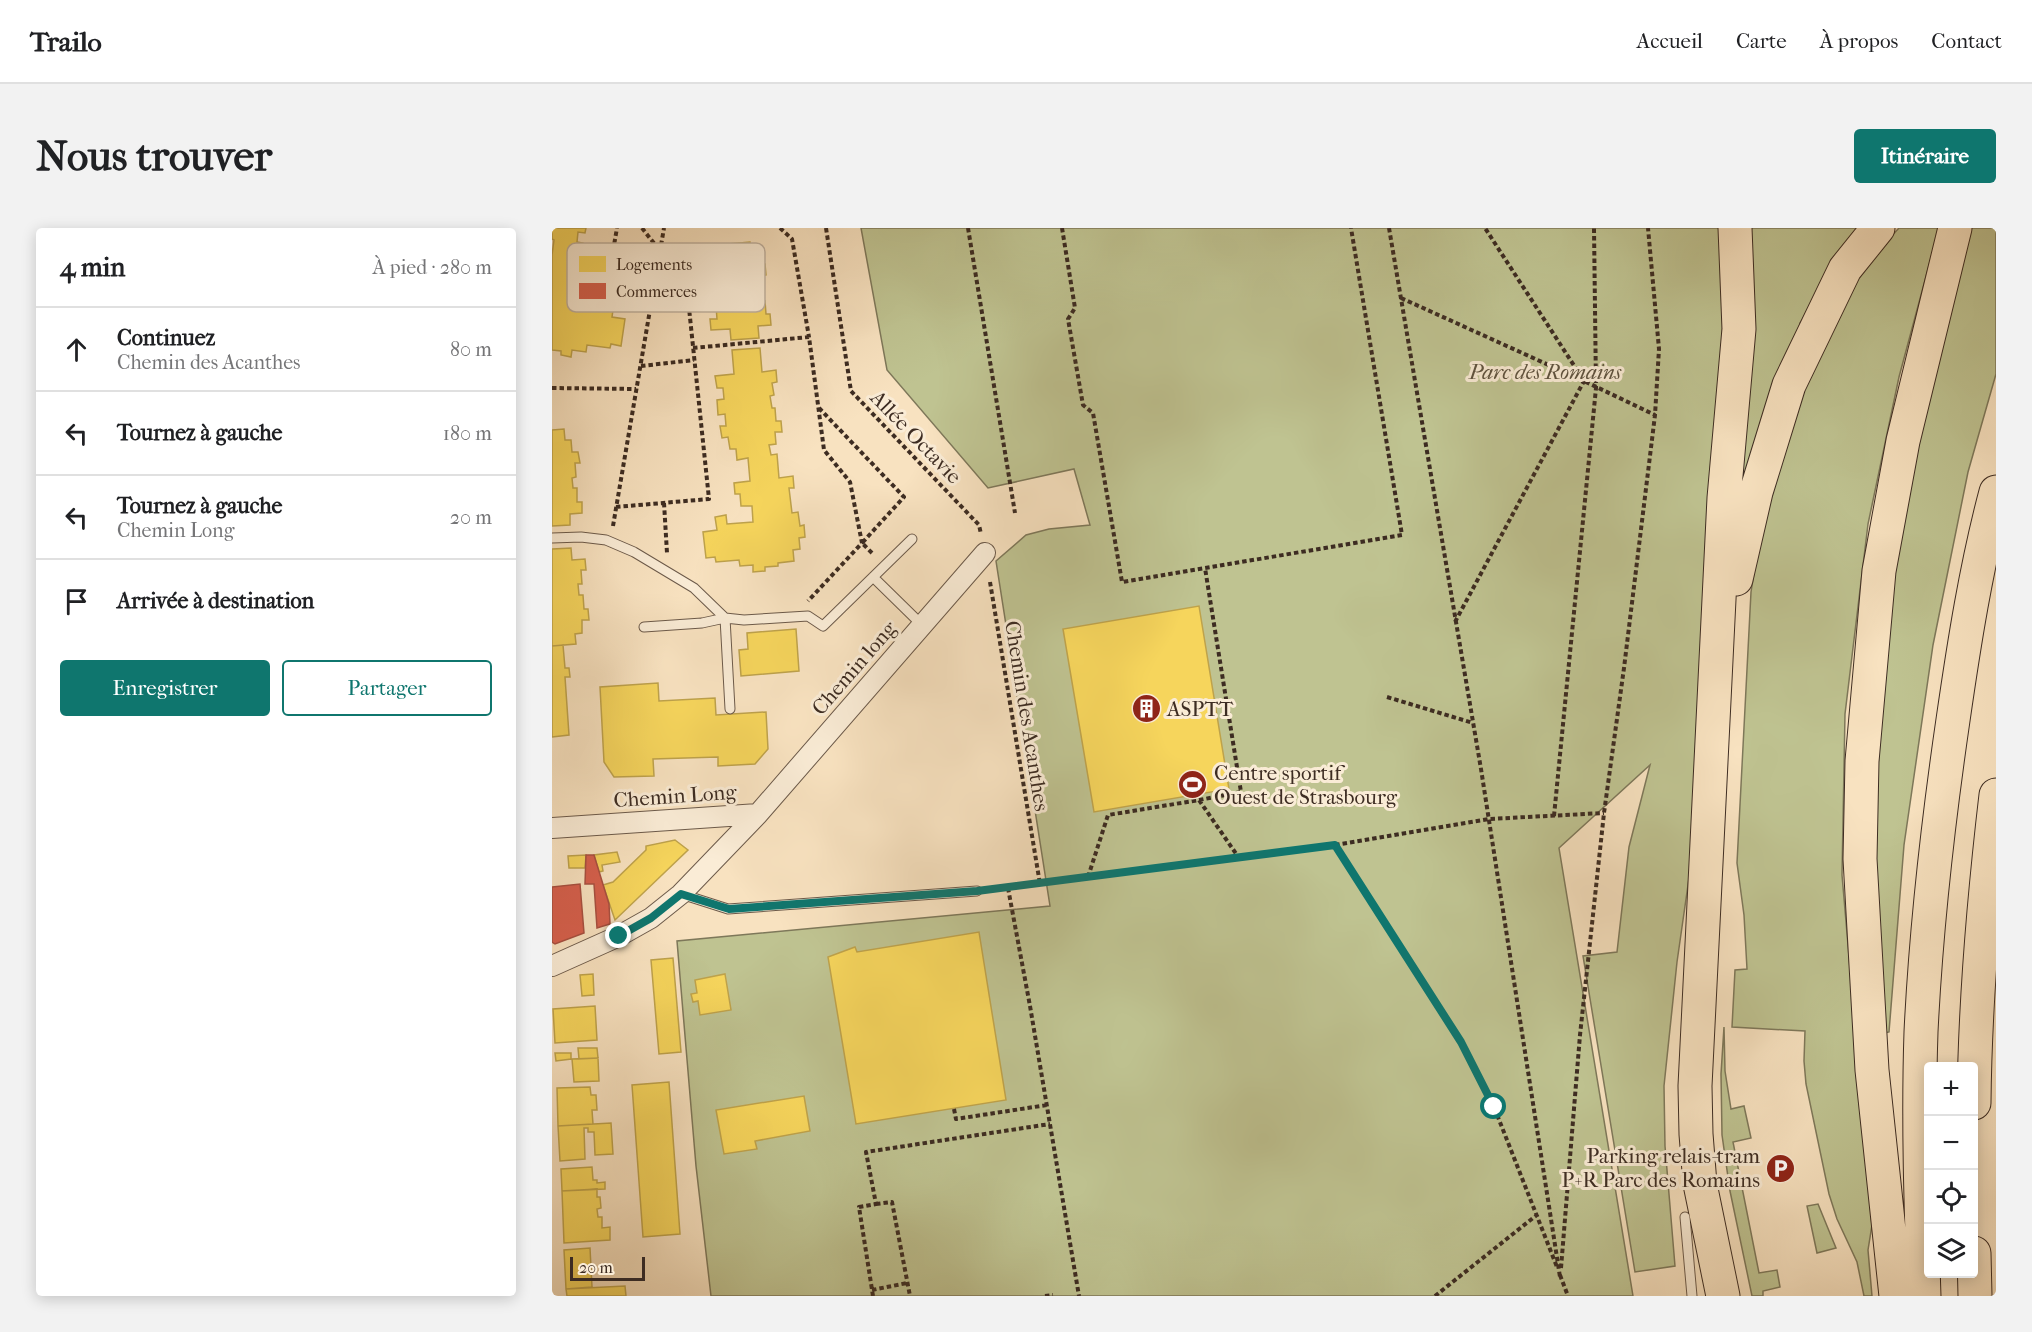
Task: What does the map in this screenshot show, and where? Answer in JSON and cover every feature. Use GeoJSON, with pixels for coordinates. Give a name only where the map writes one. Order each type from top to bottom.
{"type":"FeatureCollection","features":[{"type":"Feature","properties":{"kind":"highway"},"geometry":{"type":"LineString","coordinates":[[1723,1296],[1700,1184],[1695,1134],[1695,1086],[1724,498],[1739,330],[1735,228]]}},
{"type":"Feature","properties":{"kind":"highway"},"geometry":{"type":"LineString","coordinates":[[1716,660],[1756,492],[1789,385],[1845,269],[1878,228]]}},
{"type":"Feature","properties":{"kind":"highway"},"geometry":{"type":"LineString","coordinates":[[1895,1286],[1872,1070],[1860,859],[1862,761],[1879,571],[1903,441],[1955,228]]}},
{"type":"Feature","properties":{"kind":"highway"},"geometry":{"type":"LineString","coordinates":[[1924,1296],[1920,1176],[1922,1032],[1931,894],[1969,610],[1996,492]]}},
{"type":"Feature","properties":{"kind":"highway"},"geometry":{"type":"LineString","coordinates":[[1974,1062],[1983,904],[1996,795]]}},
{"type":"Feature","properties":{"kind":"highway"},"geometry":{"type":"LineString","coordinates":[[1703,1296],[1685,1217],[1675,1129],[1680,1025],[1704,890]]}},
{"type":"Feature","properties":{"kind":"highway"},"geometry":{"type":"LineString","coordinates":[[1975,1278],[1975,1296]]}},
{"type":"Feature","properties":{"kind":"street","name":"Chemin long"},"geometry":{"type":"LineString","coordinates":[[758,814],[985,553]]}},
{"type":"Feature","properties":{"kind":"street","name":"Chemin Long"},"geometry":{"type":"LineString","coordinates":[[552,828],[758,814]]}},
{"type":"Feature","properties":{"kind":"street","name":"Chemin Long"},"geometry":{"type":"LineString","coordinates":[[552,966],[619,936],[651,918],[681,894],[758,814]]}},
{"type":"Feature","properties":{"kind":"lane"},"geometry":{"type":"LineString","coordinates":[[552,538],[581,537],[610,542],[634,552],[694,588],[725,618],[730,709]]}},
{"type":"Feature","properties":{"kind":"lane"},"geometry":{"type":"LineString","coordinates":[[644,627],[702,624],[725,618],[744,620],[808,616],[823,626],[912,539]]}},
{"type":"Feature","properties":{"kind":"lane"},"geometry":{"type":"LineString","coordinates":[[873,576],[922,625]]}},
{"type":"Feature","properties":{"kind":"lane"},"geometry":{"type":"LineString","coordinates":[[681,894],[729,909],[977,891]]}},
{"type":"Feature","properties":{"kind":"lane"},"geometry":{"type":"LineString","coordinates":[[1685,1217],[1692,1296]]}},
{"type":"Feature","properties":{"kind":"path"},"geometry":{"type":"LineString","coordinates":[[614,243],[616,228]]}},
{"type":"Feature","properties":{"kind":"path"},"geometry":{"type":"LineString","coordinates":[[642,228],[654,243]]}},
{"type":"Feature","properties":{"kind":"path"},"geometry":{"type":"LineString","coordinates":[[661,243],[664,228]]}},
{"type":"Feature","properties":{"kind":"path"},"geometry":{"type":"LineString","coordinates":[[780,228],[792,239],[825,450],[850,482],[861,543],[885,565]]}},
{"type":"Feature","properties":{"kind":"path","name":"Allée Octavie"},"geometry":{"type":"LineString","coordinates":[[826,228],[851,391],[979,525],[985,553]]}},
{"type":"Feature","properties":{"kind":"path"},"geometry":{"type":"LineString","coordinates":[[968,228],[1015,513]]}},
{"type":"Feature","properties":{"kind":"path"},"geometry":{"type":"LineString","coordinates":[[1062,228],[1075,308],[1068,319],[1083,405],[1093,413],[1122,582],[1402,535],[1351,228]]}},
{"type":"Feature","properties":{"kind":"path"},"geometry":{"type":"LineString","coordinates":[[1389,228],[1489,819],[1560,1276]]}},
{"type":"Feature","properties":{"kind":"path"},"geometry":{"type":"LineString","coordinates":[[1485,228],[1584,381]]}},
{"type":"Feature","properties":{"kind":"path"},"geometry":{"type":"LineString","coordinates":[[1554,816],[1596,388],[1594,228]]}},
{"type":"Feature","properties":{"kind":"path"},"geometry":{"type":"LineString","coordinates":[[1560,1276],[1580,1035],[1604,813],[1626,657],[1655,416],[1659,349],[1648,228]]}},
{"type":"Feature","properties":{"kind":"path"},"geometry":{"type":"LineString","coordinates":[[1401,297],[1655,416]]}},
{"type":"Feature","properties":{"kind":"path"},"geometry":{"type":"LineString","coordinates":[[610,542],[649,312]]}},
{"type":"Feature","properties":{"kind":"path"},"geometry":{"type":"LineString","coordinates":[[616,507],[709,499],[689,312]]}},
{"type":"Feature","properties":{"kind":"path"},"geometry":{"type":"LineString","coordinates":[[693,348],[809,338]]}},
{"type":"Feature","properties":{"kind":"path"},"geometry":{"type":"LineString","coordinates":[[640,366],[694,360]]}},
{"type":"Feature","properties":{"kind":"path"},"geometry":{"type":"LineString","coordinates":[[1455,622],[1584,381]]}},
{"type":"Feature","properties":{"kind":"path"},"geometry":{"type":"LineString","coordinates":[[552,388],[636,389]]}},
{"type":"Feature","properties":{"kind":"path"},"geometry":{"type":"LineString","coordinates":[[806,603],[904,497],[819,407]]}},
{"type":"Feature","properties":{"kind":"path"},"geometry":{"type":"LineString","coordinates":[[664,503],[669,573]]}},
{"type":"Feature","properties":{"kind":"path","name":"Chemin des Acanthes"},"geometry":{"type":"LineString","coordinates":[[985,553],[1040,884]]}},
{"type":"Feature","properties":{"kind":"path"},"geometry":{"type":"LineString","coordinates":[[1088,877],[1108,815],[1241,792],[1205,568]]}},
{"type":"Feature","properties":{"kind":"path"},"geometry":{"type":"LineString","coordinates":[[1387,697],[1473,723]]}},
{"type":"Feature","properties":{"kind":"path"},"geometry":{"type":"LineString","coordinates":[[1199,800],[1239,858]]}},
{"type":"Feature","properties":{"kind":"path"},"geometry":{"type":"LineString","coordinates":[[977,891],[1335,845],[1489,819],[1604,813]]}},
{"type":"Feature","properties":{"kind":"path"},"geometry":{"type":"LineString","coordinates":[[1335,845],[1461,1042],[1494,1107],[1538,1214],[1568,1296]]}},
{"type":"Feature","properties":{"kind":"path"},"geometry":{"type":"LineString","coordinates":[[1008,888],[1079,1296]]}},
{"type":"Feature","properties":{"kind":"path"},"geometry":{"type":"LineString","coordinates":[[954,1109],[956,1119],[1047,1105]]}},
{"type":"Feature","properties":{"kind":"path"},"geometry":{"type":"LineString","coordinates":[[876,1204],[866,1152],[1050,1124]]}},
{"type":"Feature","properties":{"kind":"path"},"geometry":{"type":"LineString","coordinates":[[873,1296],[859,1207],[892,1202],[910,1296]]}},
{"type":"Feature","properties":{"kind":"path"},"geometry":{"type":"LineString","coordinates":[[1435,1296],[1538,1214]]}},
{"type":"Feature","properties":{"kind":"path"},"geometry":{"type":"LineString","coordinates":[[872,1290],[907,1283]]}},
{"type":"Feature","properties":{"kind":"path"},"geometry":{"type":"LineString","coordinates":[[1045,1296],[1053,1294]]}},
{"type":"Feature","properties":{"kind":"green space","name":"Parc des Romains"},"geometry":{"type":"Polygon","coordinates":[[[861,228],[1722,228],[1725,286],[1694,843],[1677,962],[1664,1086],[1665,1146],[1675,1266],[1635,1272],[1583,956],[1617,952],[1629,847],[1650,765],[1559,848],[1633,1296],[711,1296],[696,1166],[677,941],[1050,906],[996,561],[1026,535],[1049,529],[1090,525],[1074,469],[988,488],[887,370],[861,228]]]}},
{"type":"Feature","properties":{"kind":"green space"},"geometry":{"type":"Polygon","coordinates":[[[1750,228],[1861,228],[1800,323],[1789,385],[1738,493],[1750,228]]]}},
{"type":"Feature","properties":{"kind":"green space"},"geometry":{"type":"Polygon","coordinates":[[[1899,228],[1939,228],[1899,377],[1868,524],[1845,714],[1842,875],[1872,1225],[1868,1250],[1872,1296],[1864,1296],[1857,1262],[1837,1219],[1829,1194],[1806,1084],[1805,1031],[1732,1027],[1735,970],[1747,969],[1744,915],[1737,863],[1751,592],[1766,497],[1803,384],[1860,270],[1899,228]]]}},
{"type":"Feature","properties":{"kind":"green space"},"geometry":{"type":"Polygon","coordinates":[[[1970,228],[1996,228],[1996,374],[1968,472],[1933,645],[1904,845],[1889,1032],[1884,1033],[1870,884],[1893,546],[1970,228]]]}},
{"type":"Feature","properties":{"kind":"green space"},"geometry":{"type":"Polygon","coordinates":[[[1724,1027],[1725,1071],[1731,1109],[1744,1106],[1751,1138],[1733,1142],[1759,1273],[1777,1270],[1780,1287],[1763,1291],[1763,1296],[1752,1296],[1730,1191],[1722,1135],[1721,1074],[1724,1027]]]}},
{"type":"Feature","properties":{"kind":"green space"},"geometry":{"type":"Polygon","coordinates":[[[1818,1204],[1836,1248],[1817,1253],[1807,1206],[1818,1204]]]}},
{"type":"Feature","properties":{"kind":"building: Logements"},"geometry":{"type":"Polygon","coordinates":[[[552,228],[586,228],[585,233],[578,232],[577,242],[583,243],[567,243],[567,312],[613,312],[612,317],[625,319],[621,346],[611,344],[610,348],[587,345],[586,352],[572,350],[571,357],[561,355],[561,351],[552,350],[554,240],[552,239],[552,228]]]}},
{"type":"Feature","properties":{"kind":"building: Logements"},"geometry":{"type":"Polygon","coordinates":[[[765,301],[766,314],[770,314],[771,325],[758,326],[759,338],[731,340],[730,329],[711,330],[710,319],[717,319],[716,312],[765,312],[765,301]]]}},
{"type":"Feature","properties":{"kind":"building: Logements"},"geometry":{"type":"Polygon","coordinates":[[[760,348],[762,372],[776,370],[777,382],[772,383],[774,395],[770,396],[772,408],[775,408],[776,421],[781,421],[782,432],[775,432],[776,444],[769,445],[771,455],[777,454],[779,478],[793,476],[794,488],[789,488],[792,513],[798,512],[800,526],[804,525],[805,537],[799,538],[800,549],[793,550],[794,561],[778,563],[778,566],[765,567],[765,571],[753,572],[753,565],[740,566],[739,560],[716,562],[715,557],[706,558],[703,532],[717,530],[715,517],[726,515],[727,524],[753,522],[752,506],[741,506],[740,494],[735,494],[734,483],[750,481],[748,458],[737,460],[736,449],[730,449],[728,437],[722,438],[720,426],[726,426],[725,414],[718,415],[717,400],[724,399],[723,388],[717,388],[715,376],[734,374],[732,350],[760,348]]]}},
{"type":"Feature","properties":{"kind":"building: Logements"},"geometry":{"type":"Polygon","coordinates":[[[564,429],[565,440],[571,440],[572,452],[578,452],[580,463],[575,463],[576,477],[572,478],[573,488],[577,488],[577,502],[582,502],[582,513],[570,514],[570,525],[552,526],[552,430],[564,429]]]}},
{"type":"Feature","properties":{"kind":"building: Logements"},"geometry":{"type":"Polygon","coordinates":[[[571,548],[572,560],[585,559],[586,570],[581,570],[582,584],[578,584],[579,595],[583,595],[584,609],[588,609],[589,620],[582,620],[582,633],[575,634],[576,644],[552,646],[552,549],[571,548]]]}},
{"type":"Feature","properties":{"kind":"building: Logements","name":"ASPTT"},"geometry":{"type":"Polygon","coordinates":[[[1199,606],[1229,789],[1094,812],[1063,629],[1199,606]]]}},
{"type":"Feature","properties":{"kind":"building: Logements"},"geometry":{"type":"Polygon","coordinates":[[[796,629],[799,671],[741,676],[739,650],[748,649],[747,633],[796,629]]]}},
{"type":"Feature","properties":{"kind":"building: Logements"},"geometry":{"type":"Polygon","coordinates":[[[563,645],[565,668],[569,668],[570,677],[565,677],[569,735],[552,737],[552,646],[563,645]]]}},
{"type":"Feature","properties":{"kind":"building: Logements"},"geometry":{"type":"Polygon","coordinates":[[[658,683],[659,701],[715,698],[716,715],[766,712],[768,749],[755,764],[718,766],[718,757],[653,759],[654,776],[614,777],[604,762],[600,687],[658,683]]]}},
{"type":"Feature","properties":{"kind":"building: Logements"},"geometry":{"type":"Polygon","coordinates":[[[675,840],[688,850],[615,920],[603,885],[613,882],[646,850],[646,846],[675,840]]]}},
{"type":"Feature","properties":{"kind":"building: Logements"},"geometry":{"type":"Polygon","coordinates":[[[617,852],[620,862],[602,865],[603,871],[599,872],[594,855],[617,852]]]}},
{"type":"Feature","properties":{"kind":"building: Logements"},"geometry":{"type":"Polygon","coordinates":[[[586,855],[585,868],[569,868],[568,856],[586,855]]]}},
{"type":"Feature","properties":{"kind":"building: Logements"},"geometry":{"type":"Polygon","coordinates":[[[979,932],[1006,1100],[856,1124],[828,957],[855,947],[857,952],[979,932]]]}},
{"type":"Feature","properties":{"kind":"building: Logements"},"geometry":{"type":"Polygon","coordinates":[[[673,958],[681,1052],[659,1054],[651,960],[673,958]]]}},
{"type":"Feature","properties":{"kind":"building: Logements"},"geometry":{"type":"Polygon","coordinates":[[[593,974],[594,995],[582,996],[580,975],[593,974]]]}},
{"type":"Feature","properties":{"kind":"building: Logements"},"geometry":{"type":"Polygon","coordinates":[[[725,974],[731,1010],[700,1015],[698,1001],[693,1002],[691,994],[697,993],[695,980],[725,974]]]}},
{"type":"Feature","properties":{"kind":"building: Logements"},"geometry":{"type":"Polygon","coordinates":[[[595,1006],[597,1040],[555,1043],[553,1009],[595,1006]]]}},
{"type":"Feature","properties":{"kind":"building: Logements"},"geometry":{"type":"Polygon","coordinates":[[[578,1048],[597,1048],[598,1058],[579,1059],[578,1048]]]}},
{"type":"Feature","properties":{"kind":"building: Logements"},"geometry":{"type":"Polygon","coordinates":[[[555,1053],[571,1053],[571,1059],[556,1061],[555,1053]]]}},
{"type":"Feature","properties":{"kind":"building: Logements"},"geometry":{"type":"Polygon","coordinates":[[[598,1058],[599,1081],[574,1082],[572,1059],[598,1058]]]}},
{"type":"Feature","properties":{"kind":"building: Logements"},"geometry":{"type":"Polygon","coordinates":[[[669,1082],[680,1234],[643,1237],[632,1085],[669,1082]]]}},
{"type":"Feature","properties":{"kind":"building: Logements"},"geometry":{"type":"Polygon","coordinates":[[[590,1087],[591,1095],[596,1095],[597,1110],[592,1110],[593,1124],[558,1126],[557,1088],[590,1087]]]}},
{"type":"Feature","properties":{"kind":"building: Logements"},"geometry":{"type":"Polygon","coordinates":[[[804,1096],[810,1131],[755,1141],[757,1149],[724,1154],[716,1110],[804,1096]]]}},
{"type":"Feature","properties":{"kind":"building: Logements"},"geometry":{"type":"Polygon","coordinates":[[[611,1123],[613,1154],[595,1155],[594,1132],[588,1132],[588,1128],[584,1128],[585,1159],[560,1161],[558,1126],[611,1123]]]}},
{"type":"Feature","properties":{"kind":"building: Logements"},"geometry":{"type":"Polygon","coordinates":[[[592,1167],[593,1180],[597,1180],[597,1183],[605,1182],[605,1189],[562,1191],[561,1169],[592,1167]]]}},
{"type":"Feature","properties":{"kind":"building: Logements"},"geometry":{"type":"Polygon","coordinates":[[[597,1189],[601,1208],[597,1209],[598,1217],[602,1217],[602,1228],[610,1227],[610,1240],[564,1243],[562,1191],[597,1189]]]}},
{"type":"Feature","properties":{"kind":"building: Logements"},"geometry":{"type":"Polygon","coordinates":[[[590,1248],[592,1287],[566,1289],[564,1250],[590,1248]]]}},
{"type":"Feature","properties":{"kind":"building: Logements"},"geometry":{"type":"Polygon","coordinates":[[[625,1286],[626,1296],[567,1296],[566,1289],[625,1286]]]}},
{"type":"Feature","properties":{"kind":"building: Commerces"},"geometry":{"type":"Polygon","coordinates":[[[586,855],[594,855],[609,904],[610,924],[597,928],[594,884],[585,884],[586,855]]]}},
{"type":"Feature","properties":{"kind":"building: Commerces"},"geometry":{"type":"Polygon","coordinates":[[[580,884],[584,933],[555,944],[552,942],[552,887],[580,884]]]}},
{"type":"Feature","properties":{"kind":"place","name":"ASPTT"},"geometry":{"type":"Point","coordinates":[1146,709]}},
{"type":"Feature","properties":{"kind":"place","name":"Centre sportif Ouest de Strasbourg"},"geometry":{"type":"Point","coordinates":[1193,785]}},
{"type":"Feature","properties":{"kind":"place","name":"Parking relais-tram P+R Parc des Romains"},"geometry":{"type":"Point","coordinates":[1781,1168]}},
{"type":"Feature","properties":{"kind":"route"},"geometry":{"type":"LineString","coordinates":[[619,936],[651,918],[681,894],[729,909],[977,891],[1335,845],[1461,1042],[1494,1107]]}}]}
